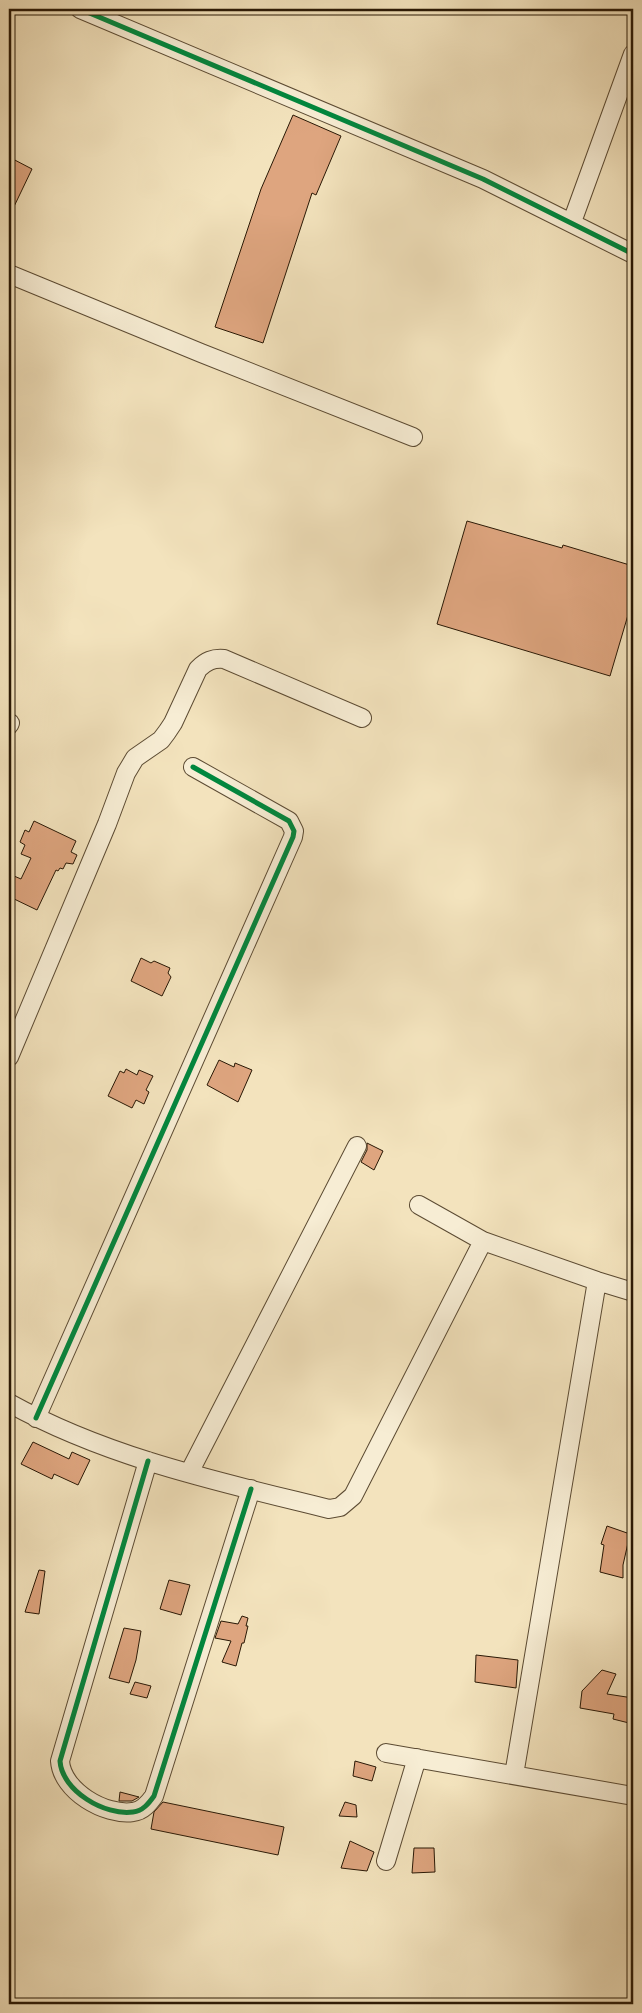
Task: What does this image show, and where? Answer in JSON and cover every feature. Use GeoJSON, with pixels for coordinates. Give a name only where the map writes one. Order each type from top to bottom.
{"type":"FeatureCollection","features":[{"type":"Feature","properties":{"kind":"street"},"geometry":{"type":"LineString","coordinates":[[80,9],[483,179],[633,254]]}},
{"type":"Feature","properties":{"kind":"street"},"geometry":{"type":"LineString","coordinates":[[572,222],[633,54]]}},
{"type":"Feature","properties":{"kind":"street"},"geometry":{"type":"LineString","coordinates":[[9,274],[202,354],[413,437]]}},
{"type":"Feature","properties":{"kind":"street"},"geometry":{"type":"LineString","coordinates":[[9,1058],[107,824],[126,772],[136,758],[161,740],[167,732],[198,669],[204,662],[217,658],[224,659],[362,718]]}},
{"type":"Feature","properties":{"kind":"street"},"geometry":{"type":"LineString","coordinates":[[36,1418],[293,836],[294,831],[289,821],[193,767]]}},
{"type":"Feature","properties":{"kind":"street"},"geometry":{"type":"LineString","coordinates":[[189,1473],[357,1146]]}},
{"type":"Feature","properties":{"kind":"street"},"geometry":{"type":"LineString","coordinates":[[419,1205],[483,1241],[633,1292]]}},
{"type":"Feature","properties":{"kind":"street"},"geometry":{"type":"LineString","coordinates":[[9,1403],[36,1418],[83,1439],[148,1461],[329,1509],[340,1507],[353,1496],[483,1241]]}},
{"type":"Feature","properties":{"kind":"street"},"geometry":{"type":"LineString","coordinates":[[514,1775],[597,1281]]}},
{"type":"Feature","properties":{"kind":"street"},"geometry":{"type":"LineString","coordinates":[[148,1461],[60,1761],[63,1776],[74,1791],[92,1802],[118,1811],[134,1812],[141,1809],[154,1796],[251,1489]]}},
{"type":"Feature","properties":{"kind":"street"},"geometry":{"type":"LineString","coordinates":[[386,1753],[633,1796]]}},
{"type":"Feature","properties":{"kind":"street"},"geometry":{"type":"LineString","coordinates":[[386,1860],[416,1758]]}},
{"type":"Feature","properties":{"kind":"building"},"geometry":{"type":"Polygon","coordinates":[[[293,115],[341,136],[316,195],[312,193],[263,343],[215,327],[261,189],[293,115]]]}},
{"type":"Feature","properties":{"kind":"building"},"geometry":{"type":"Polygon","coordinates":[[[9,157],[32,169],[9,217],[9,157]]]}},
{"type":"Feature","properties":{"kind":"building"},"geometry":{"type":"Polygon","coordinates":[[[467,521],[562,548],[563,545],[633,566],[633,598],[610,676],[437,624],[467,521]]]}},
{"type":"Feature","properties":{"kind":"building"},"geometry":{"type":"Polygon","coordinates":[[[34,821],[76,841],[71,852],[77,855],[73,864],[66,863],[63,869],[56,870],[37,910],[10,897],[12,893],[9,891],[9,886],[14,876],[21,879],[31,858],[21,854],[25,845],[20,842],[25,830],[29,832],[34,821]]]}},
{"type":"Feature","properties":{"kind":"building"},"geometry":{"type":"Polygon","coordinates":[[[141,958],[170,968],[168,973],[171,977],[162,996],[131,981],[141,958]]]}},
{"type":"Feature","properties":{"kind":"building"},"geometry":{"type":"Polygon","coordinates":[[[219,1060],[234,1067],[235,1063],[252,1070],[238,1102],[207,1085],[219,1060]]]}},
{"type":"Feature","properties":{"kind":"building"},"geometry":{"type":"Polygon","coordinates":[[[126,1069],[137,1075],[139,1070],[153,1076],[146,1090],[149,1092],[144,1104],[136,1100],[132,1108],[108,1096],[120,1071],[124,1073],[126,1069]]]}},
{"type":"Feature","properties":{"kind":"building"},"geometry":{"type":"Polygon","coordinates":[[[367,1143],[383,1151],[374,1170],[361,1162],[367,1150],[367,1143]]]}},
{"type":"Feature","properties":{"kind":"building"},"geometry":{"type":"Polygon","coordinates":[[[33,1442],[69,1459],[72,1452],[90,1460],[78,1485],[54,1474],[52,1479],[21,1464],[33,1442]]]}},
{"type":"Feature","properties":{"kind":"building"},"geometry":{"type":"Polygon","coordinates":[[[607,1526],[630,1534],[623,1565],[623,1578],[600,1572],[604,1545],[601,1544],[607,1526]]]}},
{"type":"Feature","properties":{"kind":"building"},"geometry":{"type":"Polygon","coordinates":[[[39,1570],[45,1571],[39,1614],[25,1612],[39,1570]]]}},
{"type":"Feature","properties":{"kind":"building"},"geometry":{"type":"Polygon","coordinates":[[[169,1580],[190,1585],[181,1615],[160,1609],[169,1580]]]}},
{"type":"Feature","properties":{"kind":"building"},"geometry":{"type":"Polygon","coordinates":[[[242,1616],[248,1618],[246,1626],[248,1626],[236,1666],[222,1662],[231,1641],[215,1638],[221,1621],[238,1624],[242,1616]]]}},
{"type":"Feature","properties":{"kind":"building"},"geometry":{"type":"Polygon","coordinates":[[[124,1628],[141,1631],[136,1660],[129,1683],[109,1678],[124,1628]]]}},
{"type":"Feature","properties":{"kind":"building"},"geometry":{"type":"Polygon","coordinates":[[[476,1655],[518,1660],[516,1688],[475,1682],[476,1655]]]}},
{"type":"Feature","properties":{"kind":"building"},"geometry":{"type":"Polygon","coordinates":[[[602,1670],[616,1674],[607,1694],[633,1698],[629,1723],[613,1719],[614,1714],[580,1708],[582,1691],[602,1670]]]}},
{"type":"Feature","properties":{"kind":"building"},"geometry":{"type":"Polygon","coordinates":[[[135,1682],[151,1686],[147,1698],[130,1694],[135,1682]]]}},
{"type":"Feature","properties":{"kind":"building"},"geometry":{"type":"Polygon","coordinates":[[[355,1761],[376,1767],[372,1781],[353,1776],[355,1761]]]}},
{"type":"Feature","properties":{"kind":"building"},"geometry":{"type":"Polygon","coordinates":[[[120,1792],[139,1797],[132,1801],[119,1801],[120,1792]]]}},
{"type":"Feature","properties":{"kind":"building"},"geometry":{"type":"Polygon","coordinates":[[[163,1802],[284,1827],[278,1855],[151,1829],[154,1812],[163,1802]]]}},
{"type":"Feature","properties":{"kind":"building"},"geometry":{"type":"Polygon","coordinates":[[[345,1802],[356,1805],[357,1817],[339,1816],[345,1802]]]}},
{"type":"Feature","properties":{"kind":"building"},"geometry":{"type":"Polygon","coordinates":[[[350,1841],[374,1852],[367,1871],[341,1868],[350,1841]]]}},
{"type":"Feature","properties":{"kind":"building"},"geometry":{"type":"Polygon","coordinates":[[[414,1848],[434,1848],[435,1872],[412,1873],[414,1848]]]}},
{"type":"Feature","properties":{"kind":"cycle path"},"geometry":{"type":"LineString","coordinates":[[80,9],[483,179],[633,254]]}},
{"type":"Feature","properties":{"kind":"cycle path"},"geometry":{"type":"LineString","coordinates":[[36,1418],[293,837],[294,831],[289,821],[193,767]]}},
{"type":"Feature","properties":{"kind":"cycle path"},"geometry":{"type":"LineString","coordinates":[[148,1461],[60,1761],[68,1782],[77,1791],[98,1806],[110,1810],[122,1812],[137,1811],[145,1806],[154,1796],[251,1489]]}}]}
